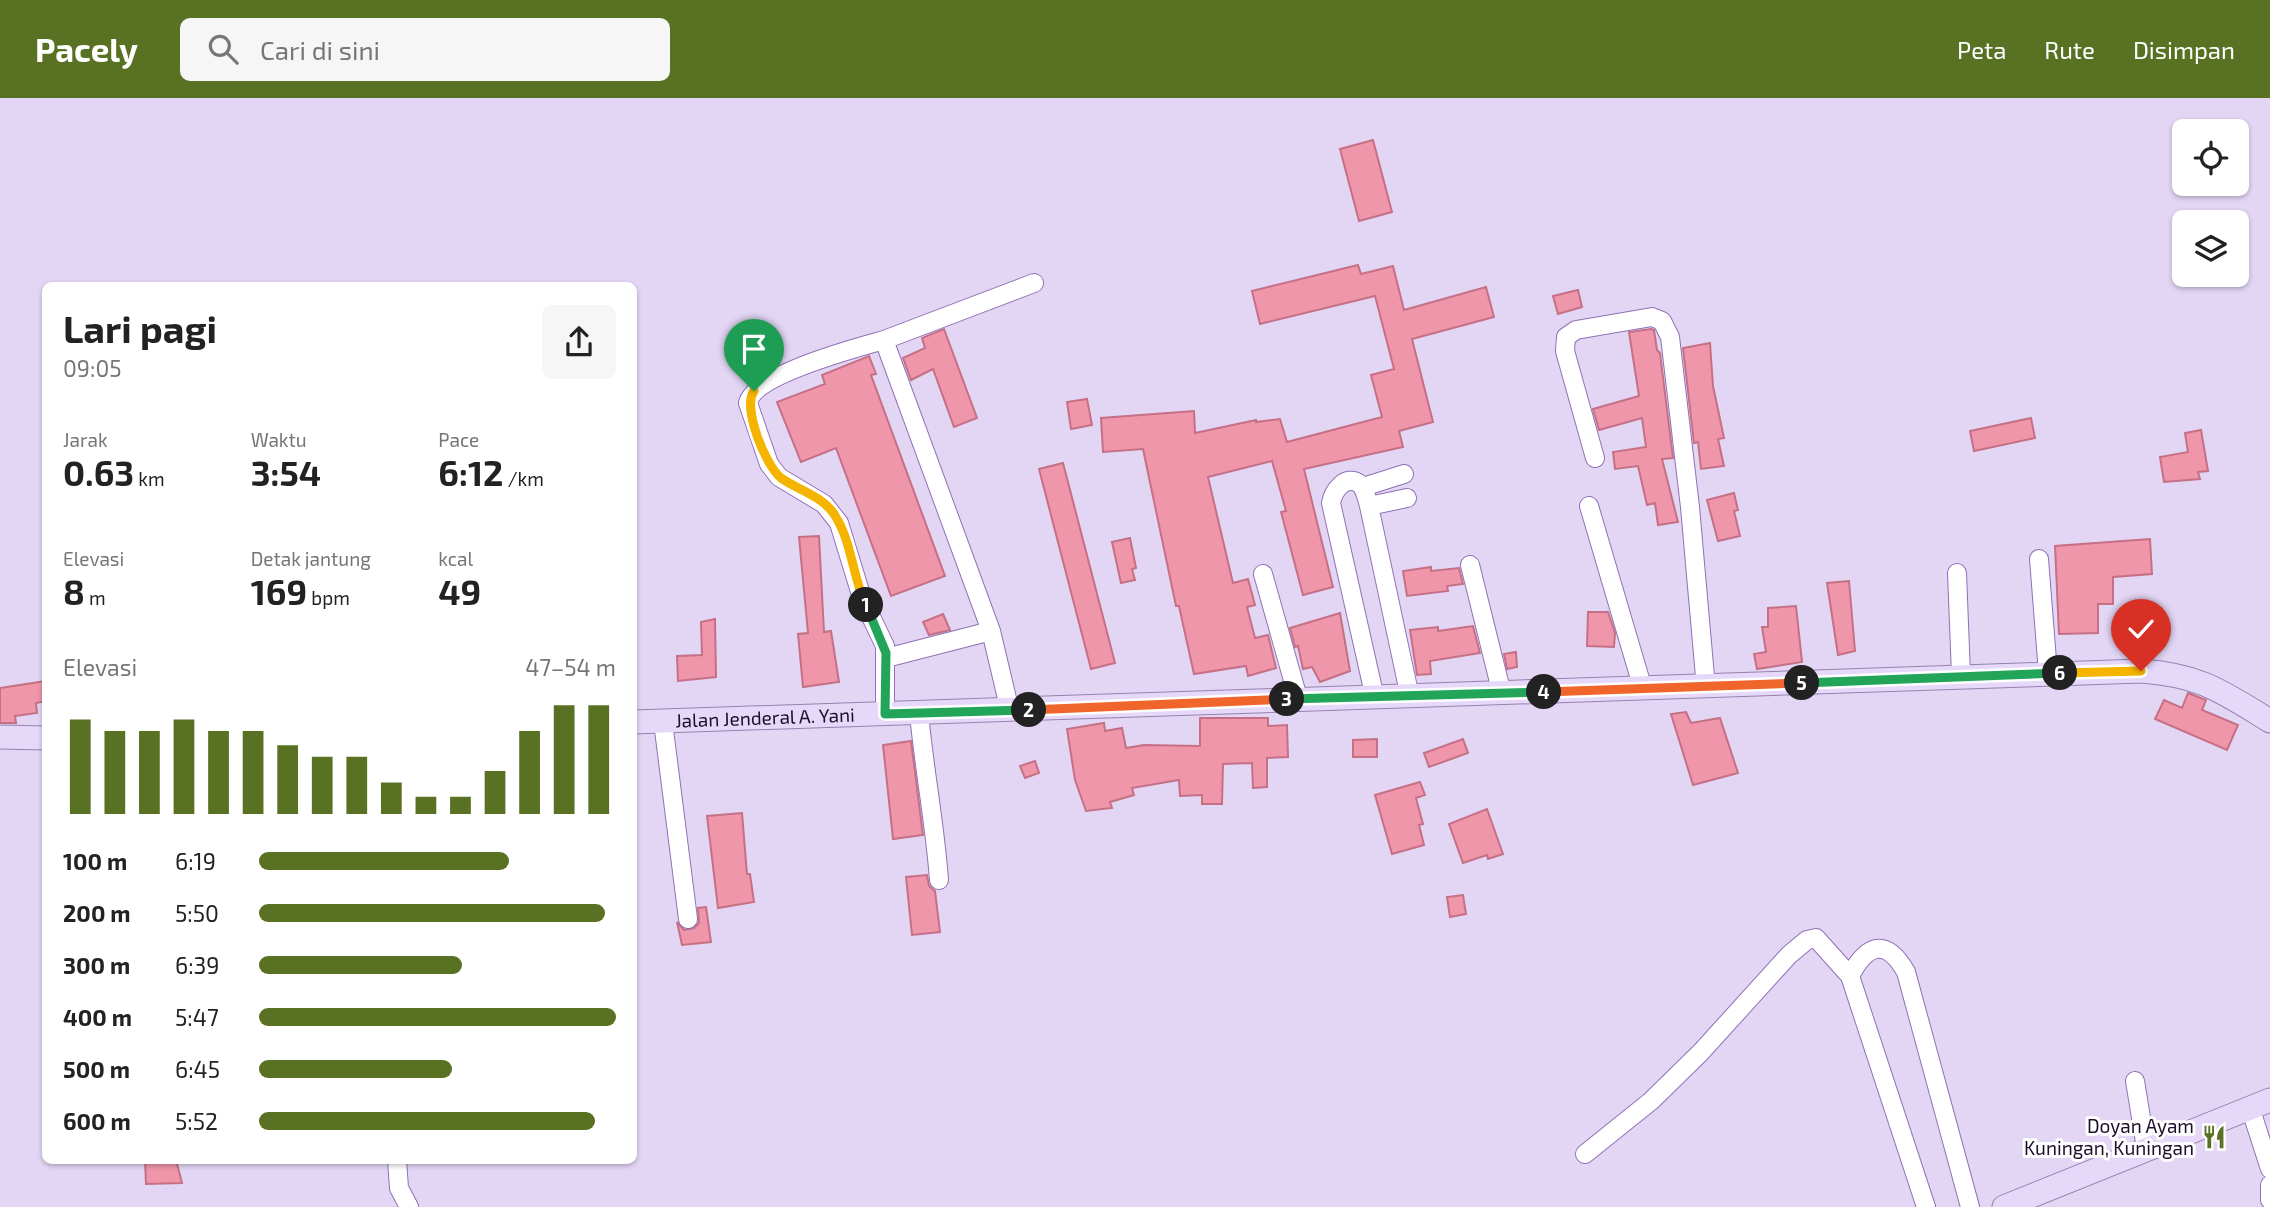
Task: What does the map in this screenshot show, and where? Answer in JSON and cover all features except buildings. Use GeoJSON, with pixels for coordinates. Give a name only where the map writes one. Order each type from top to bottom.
{"type":"FeatureCollection","features":[{"type":"Feature","properties":{"kind":"main road","name":"Jalan Jenderal A. Yani"},"geometry":{"type":"LineString","coordinates":[[637,722],[1010,711],[1298,698],[1706,688],[2048,673],[2172,673],[2207,683],[2270,721]]}},
{"type":"Feature","properties":{"kind":"main road"},"geometry":{"type":"LineString","coordinates":[[0,737],[42,738]]}},
{"type":"Feature","properties":{"kind":"main road"},"geometry":{"type":"LineString","coordinates":[[2004,1207],[2260,1103]]}},
{"type":"Feature","properties":{"kind":"street"},"geometry":{"type":"LineString","coordinates":[[885,714],[887,658],[862,597],[839,523],[824,504],[779,477],[769,464],[748,403],[760,385],[826,358],[884,340],[1034,283]]}},
{"type":"Feature","properties":{"kind":"street"},"geometry":{"type":"LineString","coordinates":[[1595,457],[1565,351],[1566,337],[1576,330],[1627,321],[1652,317],[1662,321],[1670,337],[1690,507],[1706,688]]}},
{"type":"Feature","properties":{"kind":"street"},"geometry":{"type":"LineString","coordinates":[[884,340],[991,631],[1010,711]]}},
{"type":"Feature","properties":{"kind":"street"},"geometry":{"type":"LineString","coordinates":[[1363,488],[1404,474]]}},
{"type":"Feature","properties":{"kind":"street"},"geometry":{"type":"LineString","coordinates":[[1375,698],[1331,503],[1337,488],[1346,482],[1354,482],[1363,488],[1369,506],[1410,697]]}},
{"type":"Feature","properties":{"kind":"street"},"geometry":{"type":"LineString","coordinates":[[1369,506],[1407,498]]}},
{"type":"Feature","properties":{"kind":"street"},"geometry":{"type":"LineString","coordinates":[[1589,506],[1643,689]]}},
{"type":"Feature","properties":{"kind":"street"},"geometry":{"type":"LineString","coordinates":[[2039,559],[2048,673]]}},
{"type":"Feature","properties":{"kind":"street"},"geometry":{"type":"LineString","coordinates":[[1470,565],[1502,694]]}},
{"type":"Feature","properties":{"kind":"street"},"geometry":{"type":"LineString","coordinates":[[1957,573],[1961,675]]}},
{"type":"Feature","properties":{"kind":"street"},"geometry":{"type":"LineString","coordinates":[[1263,574],[1298,698]]}},
{"type":"Feature","properties":{"kind":"street"},"geometry":{"type":"LineString","coordinates":[[887,658],[991,631]]}},
{"type":"Feature","properties":{"kind":"street"},"geometry":{"type":"LineString","coordinates":[[919,713],[924,768],[934,818],[939,880]]}},
{"type":"Feature","properties":{"kind":"street"},"geometry":{"type":"LineString","coordinates":[[663,722],[688,919]]}},
{"type":"Feature","properties":{"kind":"street"},"geometry":{"type":"LineString","coordinates":[[1585,1154],[1651,1101],[1681,1072],[1799,945],[1816,938],[1850,976],[1926,1207]]}},
{"type":"Feature","properties":{"kind":"street"},"geometry":{"type":"LineString","coordinates":[[1850,976],[1861,957],[1875,948],[1886,948],[1893,953],[1906,972],[1970,1207]]}},
{"type":"Feature","properties":{"kind":"street"},"geometry":{"type":"LineString","coordinates":[[2135,1081],[2146,1148]]}},
{"type":"Feature","properties":{"kind":"street"},"geometry":{"type":"LineString","coordinates":[[2260,1103],[2270,1169]]}},
{"type":"Feature","properties":{"kind":"street"},"geometry":{"type":"LineString","coordinates":[[397,1164],[398,1188],[410,1207]]}},
{"type":"Feature","properties":{"kind":"street"},"geometry":{"type":"LineString","coordinates":[[2270,1185],[2270,1200]]}},
{"type":"Feature","properties":{"kind":"place","name":"Doyan Ayam Kuningan, Kuningan"},"geometry":{"type":"Point","coordinates":[2214,1137]}},
{"type":"Feature","properties":{"kind":"route"},"geometry":{"type":"LineString","coordinates":[[754,391],[748,403],[749,412],[769,464],[779,477],[824,504],[839,523],[862,597],[886,653],[885,714],[1298,698],[1706,688],[1961,675],[2141,671]]}}]}
